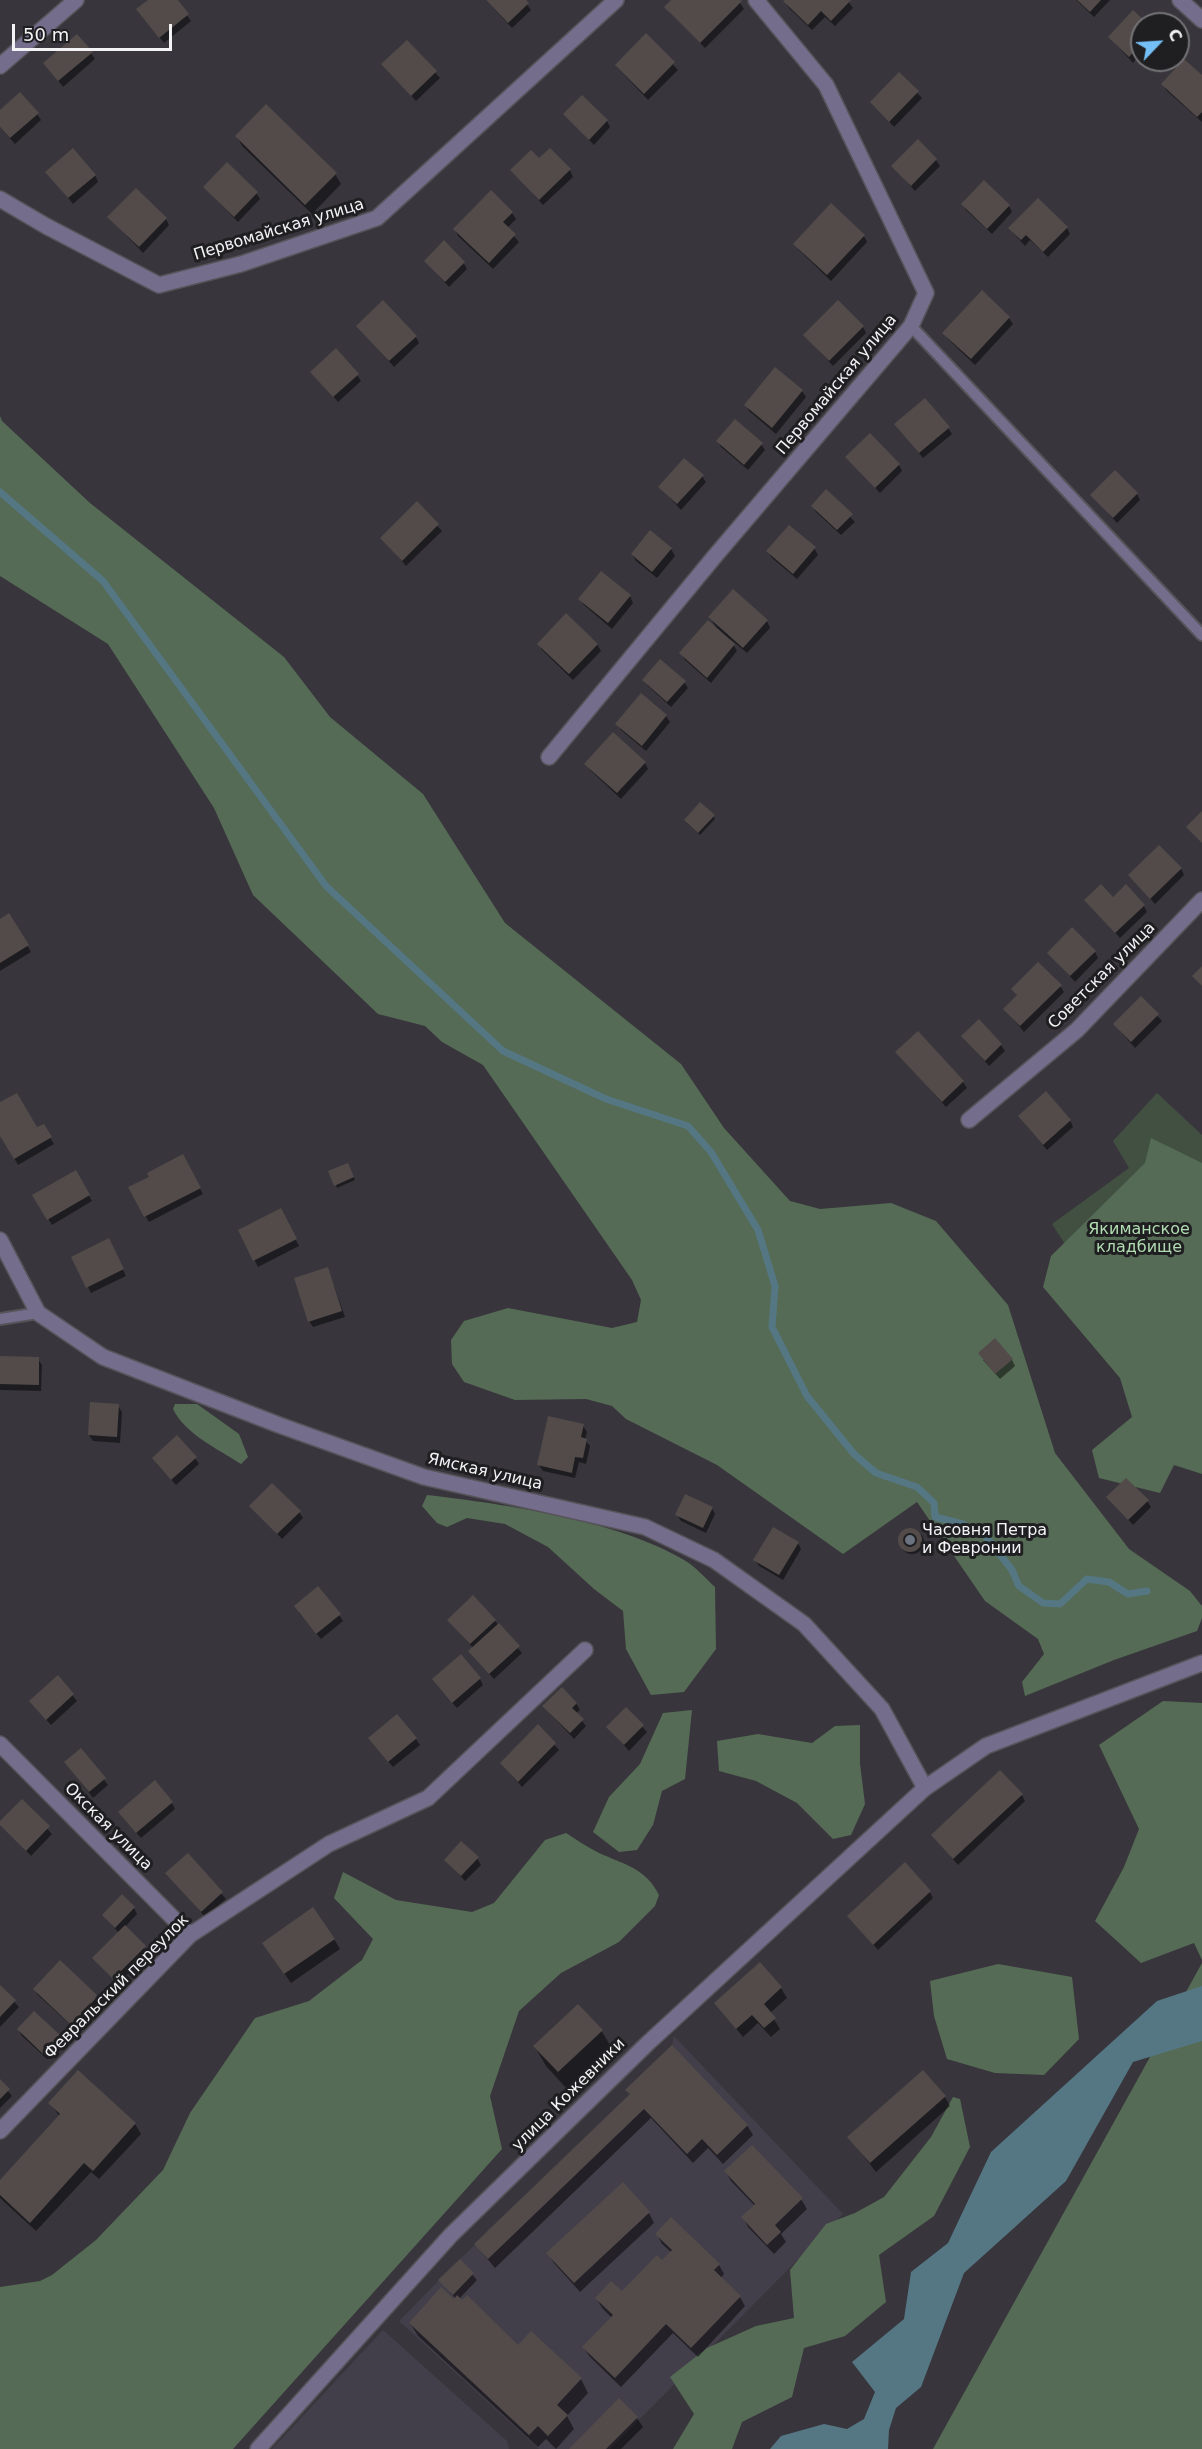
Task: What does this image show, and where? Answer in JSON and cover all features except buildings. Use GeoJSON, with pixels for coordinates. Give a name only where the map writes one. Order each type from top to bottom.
{"type":"FeatureCollection","features":[{"type":"Feature","properties":{"kind":"street"},"geometry":{"type":"LineString","coordinates":[[0,66],[76,0]]}},
{"type":"Feature","properties":{"kind":"street","name":"Первомайская улица"},"geometry":{"type":"LineString","coordinates":[[0,198],[46,226],[159,285],[242,264],[377,218],[616,0]]}},
{"type":"Feature","properties":{"kind":"street","name":"Первомайская улица"},"geometry":{"type":"LineString","coordinates":[[549,757],[715,555],[911,326],[926,293],[826,85],[756,0]]}},
{"type":"Feature","properties":{"kind":"street"},"geometry":{"type":"LineString","coordinates":[[1180,0],[1202,20]]}},
{"type":"Feature","properties":{"kind":"street","name":"Советская улица"},"geometry":{"type":"LineString","coordinates":[[969,1119],[1077,1030],[1202,900]]}},
{"type":"Feature","properties":{"kind":"street","name":"Ямская улица"},"geometry":{"type":"LineString","coordinates":[[0,1240],[38,1313],[103,1357],[279,1425],[424,1477],[645,1527],[714,1560],[804,1624],[882,1709],[925,1788]]}},
{"type":"Feature","properties":{"kind":"street","name":"Февральский переулок"},"geometry":{"type":"LineString","coordinates":[[0,2131],[190,1935],[329,1844],[428,1798],[585,1650]]}},
{"type":"Feature","properties":{"kind":"street","name":"улица Кожевники"},"geometry":{"type":"LineString","coordinates":[[258,2449],[451,2235],[648,2043],[925,1788],[986,1746],[1202,1663]]}},
{"type":"Feature","properties":{"kind":"street","name":"Окская улица"},"geometry":{"type":"LineString","coordinates":[[0,1744],[190,1935]]}},
{"type":"Feature","properties":{"kind":"lane"},"geometry":{"type":"LineString","coordinates":[[911,326],[1202,635]]}},
{"type":"Feature","properties":{"kind":"lane"},"geometry":{"type":"LineString","coordinates":[[0,1319],[38,1313]]}},
{"type":"Feature","properties":{"kind":"shaded area"},"geometry":{"type":"Polygon","coordinates":[[[674,2036],[843,2214],[610,2449],[539,2449],[399,2321],[630,2095],[625,2090],[672,2045],[674,2036]]]}},
{"type":"Feature","properties":{"kind":"shaded area"},"geometry":{"type":"Polygon","coordinates":[[[383,2330],[507,2441],[509,2449],[272,2449],[383,2330]]]}},
{"type":"Feature","properties":{"kind":"green space"},"geometry":{"type":"Polygon","coordinates":[[[0,416],[2,421],[90,503],[284,657],[330,717],[423,794],[505,923],[681,1064],[724,1128],[790,1201],[820,1209],[891,1203],[936,1221],[1008,1305],[1055,1453],[1129,1549],[1190,1591],[1202,1606],[1202,1618],[1197,1631],[1114,1660],[1025,1696],[1022,1682],[1044,1654],[1038,1639],[985,1601],[917,1502],[843,1554],[717,1465],[626,1419],[612,1406],[586,1399],[515,1400],[464,1382],[452,1364],[451,1340],[464,1321],[508,1308],[612,1328],[637,1322],[641,1300],[632,1280],[483,1065],[442,1042],[425,1026],[378,1014],[253,895],[214,808],[108,644],[0,576],[0,416]]]}},
{"type":"Feature","properties":{"kind":"green space","name":"Якиманское кладбище"},"geometry":{"type":"Polygon","coordinates":[[[1157,1093],[1202,1135],[1202,1384],[1169,1404],[1052,1224],[1129,1168],[1113,1141],[1157,1093]]]}},
{"type":"Feature","properties":{"kind":"green space","name":"Якиманское кладбище"},"geometry":{"type":"Polygon","coordinates":[[[1151,1138],[1202,1163],[1202,1474],[1174,1465],[1160,1493],[1099,1478],[1092,1450],[1132,1417],[1120,1378],[1043,1287],[1051,1256],[1145,1163],[1151,1138]]]}},
{"type":"Feature","properties":{"kind":"green space"},"geometry":{"type":"Polygon","coordinates":[[[175,1404],[197,1404],[239,1434],[248,1457],[241,1464],[203,1440],[178,1418],[173,1409],[175,1404]]]}},
{"type":"Feature","properties":{"kind":"green space"},"geometry":{"type":"Polygon","coordinates":[[[427,1495],[490,1503],[594,1524],[657,1546],[684,1560],[715,1587],[716,1649],[684,1692],[651,1695],[626,1649],[623,1611],[594,1589],[548,1547],[505,1524],[467,1518],[447,1527],[437,1523],[422,1506],[427,1495]]]}},
{"type":"Feature","properties":{"kind":"green space"},"geometry":{"type":"Polygon","coordinates":[[[1163,1701],[1202,1703],[1202,1960],[1194,1943],[1141,1963],[1095,1921],[1124,1867],[1139,1829],[1099,1745],[1163,1701]]]}},
{"type":"Feature","properties":{"kind":"green space"},"geometry":{"type":"Polygon","coordinates":[[[692,1710],[685,1779],[662,1791],[653,1825],[637,1850],[619,1852],[593,1832],[609,1797],[640,1764],[663,1713],[692,1710]]]}},
{"type":"Feature","properties":{"kind":"green space"},"geometry":{"type":"Polygon","coordinates":[[[860,1725],[860,1764],[865,1804],[851,1835],[833,1839],[797,1803],[756,1781],[719,1771],[717,1741],[758,1734],[812,1743],[835,1726],[860,1725]]]}},
{"type":"Feature","properties":{"kind":"green space"},"geometry":{"type":"Polygon","coordinates":[[[566,1833],[595,1851],[641,1873],[654,1886],[659,1895],[655,1906],[619,1942],[561,1973],[519,2011],[490,2096],[502,2149],[233,2449],[0,2449],[0,2287],[40,2281],[52,2275],[96,2240],[163,2170],[190,2113],[255,2018],[309,2001],[362,1960],[373,1939],[334,1898],[343,1872],[396,1900],[472,1912],[494,1903],[545,1840],[566,1833]]]}},
{"type":"Feature","properties":{"kind":"green space"},"geometry":{"type":"Polygon","coordinates":[[[1202,1963],[1202,2449],[933,2449],[1202,1963]]]}},
{"type":"Feature","properties":{"kind":"green space"},"geometry":{"type":"Polygon","coordinates":[[[998,1964],[1072,1977],[1079,2039],[1044,2075],[995,2073],[947,2059],[934,2016],[930,1981],[998,1964]]]}},
{"type":"Feature","properties":{"kind":"green space"},"geometry":{"type":"Polygon","coordinates":[[[953,2097],[960,2099],[970,2147],[934,2216],[879,2255],[886,2302],[845,2336],[804,2348],[792,2397],[742,2422],[732,2449],[673,2449],[694,2414],[670,2377],[707,2348],[756,2326],[794,2318],[790,2270],[826,2224],[855,2213],[884,2197],[931,2137],[953,2097]]]}},
{"type":"Feature","properties":{"kind":"water"},"geometry":{"type":"Polygon","coordinates":[[[1202,1986],[1202,2041],[1133,2062],[1066,2181],[964,2273],[921,2387],[896,2408],[889,2430],[888,2449],[770,2449],[781,2436],[824,2424],[847,2429],[864,2419],[875,2392],[852,2362],[904,2319],[911,2272],[948,2243],[991,2152],[1157,2001],[1202,1986]]]}},
{"type":"Feature","properties":{"kind":"waterway"},"geometry":{"type":"LineString","coordinates":[[0,492],[103,581],[326,886],[503,1051],[606,1099],[688,1126],[711,1152],[758,1230],[775,1286],[772,1327],[807,1396],[854,1454],[876,1473],[917,1487],[934,1503],[935,1517],[963,1524],[984,1534],[1012,1570],[1019,1586],[1043,1603],[1060,1604],[1087,1579],[1109,1582],[1128,1594],[1147,1591]]}},
{"type":"Feature","properties":{"kind":"place","name":"Часовня Петра и Февронии"},"geometry":{"type":"Point","coordinates":[910,1540]}}]}
